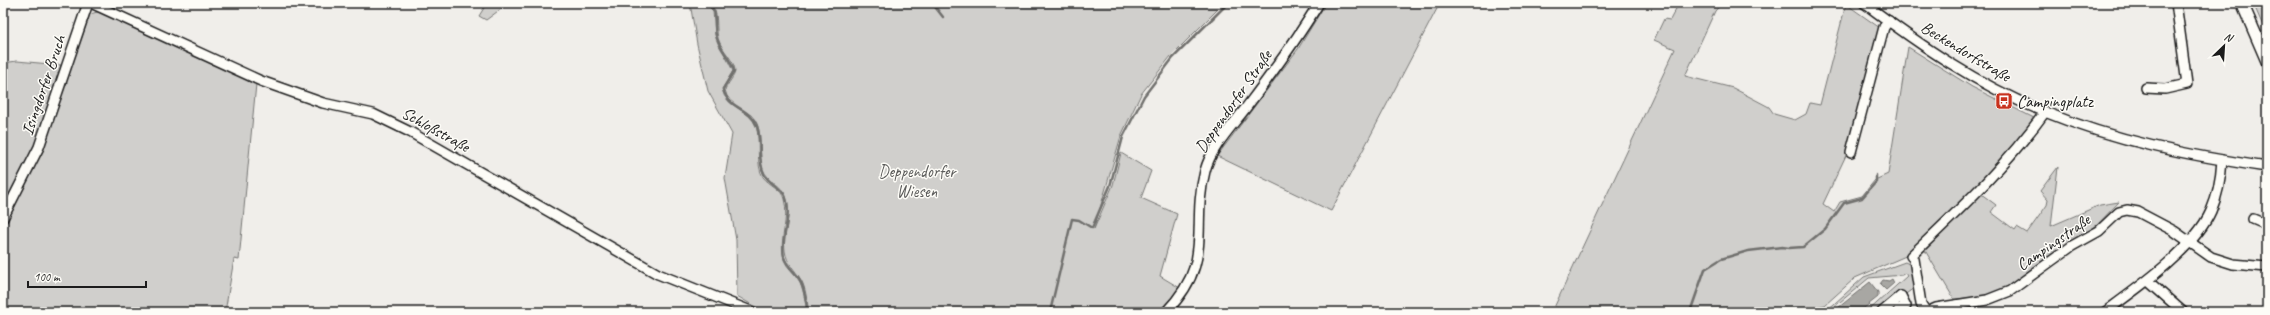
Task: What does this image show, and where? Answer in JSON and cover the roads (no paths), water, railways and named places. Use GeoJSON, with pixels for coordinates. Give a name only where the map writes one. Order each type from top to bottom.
{"type":"FeatureCollection","features":[{"type":"Feature","properties":{"kind":"main road"},"geometry":{"type":"LineString","coordinates":[[2242,3],[2267,61]]}},
{"type":"Feature","properties":{"kind":"street","name":"Isingdorfer Bruch"},"geometry":{"type":"LineString","coordinates":[[3,218],[39,147],[89,3]]}},
{"type":"Feature","properties":{"kind":"street","name":"Schloßstraße"},"geometry":{"type":"LineString","coordinates":[[89,3],[260,81],[323,103],[373,114],[410,132],[658,274],[753,312]]}},
{"type":"Feature","properties":{"kind":"street","name":"Deppendorfer Straße"},"geometry":{"type":"LineString","coordinates":[[1166,312],[1179,299],[1191,279],[1196,266],[1200,247],[1200,194],[1209,162],[1220,143],[1295,42],[1319,3]]}},
{"type":"Feature","properties":{"kind":"street","name":"Beckendorfstraße"},"geometry":{"type":"LineString","coordinates":[[1864,3],[1931,51],[1962,70],[2045,112],[2134,142],[2222,160],[2267,167]]}},
{"type":"Feature","properties":{"kind":"street"},"geometry":{"type":"LineString","coordinates":[[2146,88],[2165,89],[2187,84],[2176,3]]}},
{"type":"Feature","properties":{"kind":"street"},"geometry":{"type":"LineString","coordinates":[[1851,152],[1884,28],[1889,21]]}},
{"type":"Feature","properties":{"kind":"street","name":"Campingstraße"},"geometry":{"type":"LineString","coordinates":[[2045,112],[2030,133],[1979,191],[1911,256],[1914,260],[1921,304],[1926,312],[1936,308],[1987,300],[2010,291],[2072,246],[2099,231],[2110,219],[2122,211],[2127,210],[2138,212],[2174,231],[2211,257],[2233,264],[2267,267]]}},
{"type":"Feature","properties":{"kind":"street"},"geometry":{"type":"LineString","coordinates":[[2105,312],[2148,281],[2202,227],[2217,195],[2222,160]]}},
{"type":"Feature","properties":{"kind":"street"},"geometry":{"type":"LineString","coordinates":[[2253,219],[2267,225]]}},
{"type":"Feature","properties":{"kind":"street"},"geometry":{"type":"LineString","coordinates":[[2148,281],[2183,312]]}},
{"type":"Feature","properties":{"kind":"street"},"geometry":{"type":"LineString","coordinates":[[1882,312],[1901,296],[1906,306],[1900,308],[1898,312]]}},
{"type":"Feature","properties":{"kind":"waterway"},"geometry":{"type":"LineString","coordinates":[[707,3],[711,6],[715,14],[715,30],[717,40],[734,71],[723,89],[730,101],[750,115],[754,120],[757,126],[761,163],[764,174],[768,180],[781,190],[785,196],[788,211],[783,250],[784,257],[787,264],[801,282],[808,312]]}},
{"type":"Feature","properties":{"kind":"waterway"},"geometry":{"type":"LineString","coordinates":[[932,3],[943,17]]}},
{"type":"Feature","properties":{"kind":"waterway"},"geometry":{"type":"LineString","coordinates":[[1050,312],[1072,219],[1079,220],[1092,228],[1110,186],[1123,137],[1144,96],[1173,58],[1228,3]]}},
{"type":"Feature","properties":{"kind":"waterway"},"geometry":{"type":"LineString","coordinates":[[1690,312],[1705,269],[1721,259],[1748,251],[1782,247],[1803,247],[1825,229],[1844,203],[1862,198],[1876,182],[1876,175]]}},
{"type":"Feature","properties":{"kind":"place","name":"Campingplatz"},"geometry":{"type":"Point","coordinates":[2004,101]}},
{"type":"Feature","properties":{"kind":"park label","name":"Deppendorfer Wiesen"},"geometry":{"type":"Point","coordinates":[917,181]}}]}
